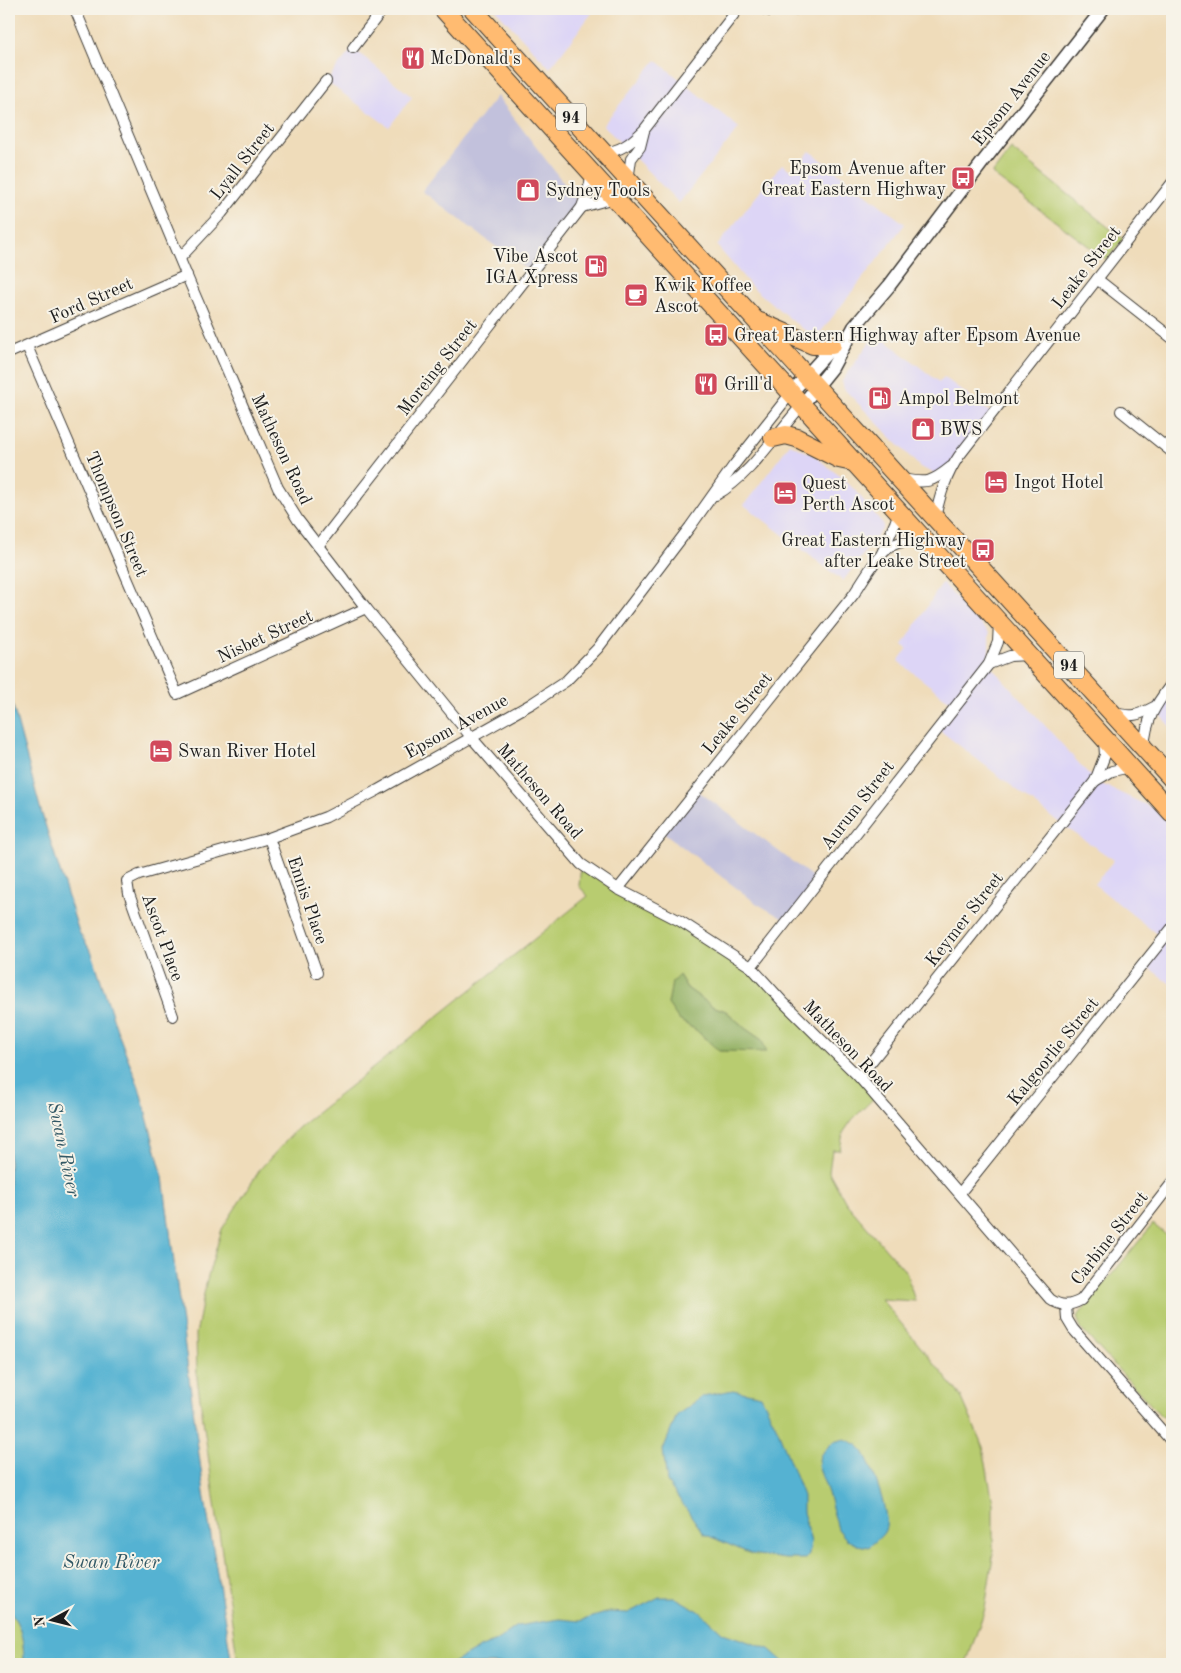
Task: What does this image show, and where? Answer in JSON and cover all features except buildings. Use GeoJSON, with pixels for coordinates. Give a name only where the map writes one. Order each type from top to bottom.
{"type":"FeatureCollection","features":[{"type":"Feature","properties":{"kind":"highway","name":"94"},"geometry":{"type":"LineString","coordinates":[[443,9],[1172,813]]}},
{"type":"Feature","properties":{"kind":"highway","name":"94"},"geometry":{"type":"LineString","coordinates":[[468,9],[549,100],[548,109],[537,111]]}},
{"type":"Feature","properties":{"kind":"highway","name":"94"},"geometry":{"type":"LineString","coordinates":[[474,9],[1172,779]]}},
{"type":"Feature","properties":{"kind":"highway"},"geometry":{"type":"LineString","coordinates":[[754,320],[813,345],[832,346]]}},
{"type":"Feature","properties":{"kind":"highway"},"geometry":{"type":"LineString","coordinates":[[773,438],[786,435],[839,459],[854,462]]}},
{"type":"Feature","properties":{"kind":"street","name":"Matheson Road"},"geometry":{"type":"LineString","coordinates":[[75,9],[278,488],[298,520],[366,608],[472,738],[581,864],[618,889],[680,921],[751,967],[783,1002],[859,1077],[1050,1299],[1058,1304],[1066,1305]]}},
{"type":"Feature","properties":{"kind":"street"},"geometry":{"type":"LineString","coordinates":[[353,48],[384,9]]}},
{"type":"Feature","properties":{"kind":"street"},"geometry":{"type":"LineString","coordinates":[[603,153],[623,149],[632,143],[738,9]]}},
{"type":"Feature","properties":{"kind":"street"},"geometry":{"type":"LineString","coordinates":[[763,9],[771,12],[797,9]]}},
{"type":"Feature","properties":{"kind":"street","name":"Epsom Avenue"},"geometry":{"type":"LineString","coordinates":[[811,381],[832,368],[854,327],[1103,9]]}},
{"type":"Feature","properties":{"kind":"street","name":"Lyall Street"},"geometry":{"type":"LineString","coordinates":[[180,258],[222,213],[326,81]]}},
{"type":"Feature","properties":{"kind":"street"},"geometry":{"type":"LineString","coordinates":[[628,181],[632,159],[640,146],[644,130]]}},
{"type":"Feature","properties":{"kind":"street","name":"Moreing Street"},"geometry":{"type":"LineString","coordinates":[[318,546],[582,207],[590,184],[591,172]]}},
{"type":"Feature","properties":{"kind":"street","name":"Leake Street"},"geometry":{"type":"LineString","coordinates":[[899,479],[922,482],[935,480],[952,466],[1171,187]]}},
{"type":"Feature","properties":{"kind":"street"},"geometry":{"type":"LineString","coordinates":[[582,207],[598,202],[616,200]]}},
{"type":"Feature","properties":{"kind":"street","name":"Ford Street"},"geometry":{"type":"LineString","coordinates":[[9,353],[187,275]]}},
{"type":"Feature","properties":{"kind":"street"},"geometry":{"type":"LineString","coordinates":[[1097,279],[1172,338]]}},
{"type":"Feature","properties":{"kind":"street","name":"Epsom Avenue"},"geometry":{"type":"LineString","coordinates":[[139,875],[269,838],[326,817],[472,738],[531,704],[566,681],[598,648],[713,497],[734,465],[811,381],[832,346],[854,327]]}},
{"type":"Feature","properties":{"kind":"street","name":"Thompson Street"},"geometry":{"type":"LineString","coordinates":[[28,346],[177,694]]}},
{"type":"Feature","properties":{"kind":"street","name":"Epsom Avenue"},"geometry":{"type":"LineString","coordinates":[[713,497],[726,490],[747,472],[773,438],[796,399]]}},
{"type":"Feature","properties":{"kind":"street"},"geometry":{"type":"LineString","coordinates":[[1121,411],[1172,452]]}},
{"type":"Feature","properties":{"kind":"street","name":"Leake Street"},"geometry":{"type":"LineString","coordinates":[[935,518],[941,491],[952,466]]}},
{"type":"Feature","properties":{"kind":"street","name":"Leake Street"},"geometry":{"type":"LineString","coordinates":[[618,889],[854,594],[880,556],[896,523],[899,512]]}},
{"type":"Feature","properties":{"kind":"street","name":"Leake Street"},"geometry":{"type":"LineString","coordinates":[[880,556],[899,542],[926,542]]}},
{"type":"Feature","properties":{"kind":"street","name":"Nisbet Street"},"geometry":{"type":"LineString","coordinates":[[177,694],[366,608]]}},
{"type":"Feature","properties":{"kind":"street","name":"Aurum Street"},"geometry":{"type":"LineString","coordinates":[[751,967],[989,664],[998,642],[999,623]]}},
{"type":"Feature","properties":{"kind":"street"},"geometry":{"type":"LineString","coordinates":[[989,664],[1010,656],[1029,654]]}},
{"type":"Feature","properties":{"kind":"street"},"geometry":{"type":"LineString","coordinates":[[1144,748],[1146,730],[1154,707],[1172,683]]}},
{"type":"Feature","properties":{"kind":"street"},"geometry":{"type":"LineString","coordinates":[[1113,713],[1138,716],[1154,707]]}},
{"type":"Feature","properties":{"kind":"street","name":"Keymer Street"},"geometry":{"type":"LineString","coordinates":[[859,1077],[1095,781],[1105,755],[1104,737]]}},
{"type":"Feature","properties":{"kind":"street","name":"Keymer Street"},"geometry":{"type":"LineString","coordinates":[[1095,781],[1112,771],[1131,767]]}},
{"type":"Feature","properties":{"kind":"street","name":"Ennis Place"},"geometry":{"type":"LineString","coordinates":[[269,838],[317,973]]}},
{"type":"Feature","properties":{"kind":"street","name":"Ascot Place"},"geometry":{"type":"LineString","coordinates":[[139,875],[127,881],[129,894],[173,1016]]}},
{"type":"Feature","properties":{"kind":"street","name":"Kalgoorlie Street"},"geometry":{"type":"LineString","coordinates":[[960,1193],[1172,928]]}},
{"type":"Feature","properties":{"kind":"street","name":"Carbine Street"},"geometry":{"type":"LineString","coordinates":[[1066,1305],[1081,1300],[1172,1183]]}},
{"type":"Feature","properties":{"kind":"street"},"geometry":{"type":"LineString","coordinates":[[1066,1305],[1067,1319],[1073,1329],[1171,1437]]}},
{"type":"Feature","properties":{"kind":"shaded area"},"geometry":{"type":"Polygon","coordinates":[[[495,9],[595,9],[550,68],[495,9]]]}},
{"type":"Feature","properties":{"kind":"shaded area"},"geometry":{"type":"Polygon","coordinates":[[[353,48],[412,97],[389,127],[326,81],[353,48]]]}},
{"type":"Feature","properties":{"kind":"shaded area"},"geometry":{"type":"Polygon","coordinates":[[[656,60],[739,128],[679,203],[603,125],[656,60]]]}},
{"type":"Feature","properties":{"kind":"shaded area"},"geometry":{"type":"Polygon","coordinates":[[[497,96],[582,207],[531,273],[422,191],[497,96]]]}},
{"type":"Feature","properties":{"kind":"shaded area"},"geometry":{"type":"Polygon","coordinates":[[[810,151],[905,224],[820,333],[812,334],[800,327],[751,286],[717,246],[782,164],[793,172],[810,151]]]}},
{"type":"Feature","properties":{"kind":"shaded area"},"geometry":{"type":"Polygon","coordinates":[[[876,333],[939,382],[944,377],[991,413],[947,479],[920,467],[844,389],[842,381],[876,333]]]}},
{"type":"Feature","properties":{"kind":"shaded area"},"geometry":{"type":"Polygon","coordinates":[[[790,444],[813,455],[841,477],[855,490],[883,524],[883,528],[843,581],[744,505],[790,444]]]}},
{"type":"Feature","properties":{"kind":"shaded area"},"geometry":{"type":"Polygon","coordinates":[[[942,583],[989,633],[989,664],[1095,781],[1163,813],[1172,824],[1172,985],[1144,964],[1163,939],[1094,884],[1114,860],[1061,824],[938,729],[956,706],[898,661],[907,649],[903,645],[942,583]]]}},
{"type":"Feature","properties":{"kind":"shaded area"},"geometry":{"type":"Polygon","coordinates":[[[1172,683],[1172,729],[1154,707],[1172,683]]]}},
{"type":"Feature","properties":{"kind":"shaded area"},"geometry":{"type":"Polygon","coordinates":[[[697,790],[818,881],[787,921],[756,903],[663,832],[697,790]]]}},
{"type":"Feature","properties":{"kind":"green space"},"geometry":{"type":"Polygon","coordinates":[[[1011,149],[1123,239],[1107,260],[992,174],[1011,149]]]}},
{"type":"Feature","properties":{"kind":"green space"},"geometry":{"type":"Polygon","coordinates":[[[581,864],[751,967],[876,1096],[852,1120],[843,1133],[840,1150],[832,1150],[829,1172],[846,1203],[906,1272],[915,1301],[881,1299],[961,1396],[983,1447],[993,1503],[993,1556],[985,1609],[966,1664],[238,1664],[197,1378],[196,1334],[207,1279],[222,1229],[261,1168],[298,1128],[588,896],[579,886],[581,864]],[[679,975],[679,1020],[696,1030],[720,1051],[762,1040],[726,1011],[712,1006],[687,988],[679,975]]]}},
{"type":"Feature","properties":{"kind":"green space"},"geometry":{"type":"Polygon","coordinates":[[[679,975],[687,988],[712,1006],[726,1011],[762,1040],[766,1052],[719,1051],[696,1030],[679,1020],[668,1004],[672,982],[679,975]]]}},
{"type":"Feature","properties":{"kind":"green space"},"geometry":{"type":"Polygon","coordinates":[[[1153,1224],[1172,1240],[1172,1416],[1169,1418],[1161,1416],[1081,1329],[1077,1317],[1153,1224]]]}},
{"type":"Feature","properties":{"kind":"green space"},"geometry":{"type":"Polygon","coordinates":[[[9,1611],[17,1623],[21,1636],[24,1664],[9,1664],[9,1611]]]}},
{"type":"Feature","properties":{"kind":"water","name":"Swan River"},"geometry":{"type":"Polygon","coordinates":[[[9,691],[41,811],[79,932],[92,953],[117,1030],[139,1087],[163,1177],[204,1493],[232,1664],[24,1664],[21,1636],[17,1623],[9,1611],[9,691]]]}},
{"type":"Feature","properties":{"kind":"water"},"geometry":{"type":"Polygon","coordinates":[[[733,1390],[761,1396],[778,1430],[803,1496],[803,1512],[811,1542],[809,1554],[805,1559],[785,1559],[751,1554],[704,1534],[667,1482],[663,1450],[677,1415],[703,1396],[733,1390]]]}},
{"type":"Feature","properties":{"kind":"water"},"geometry":{"type":"Polygon","coordinates":[[[845,1439],[859,1446],[863,1452],[873,1473],[885,1510],[885,1530],[869,1547],[857,1545],[847,1540],[838,1529],[818,1466],[820,1455],[833,1442],[845,1439]]]}},
{"type":"Feature","properties":{"kind":"water"},"geometry":{"type":"Polygon","coordinates":[[[659,1597],[674,1597],[699,1611],[723,1633],[769,1649],[786,1664],[686,1664],[682,1661],[671,1664],[451,1664],[475,1650],[498,1640],[517,1626],[559,1619],[580,1621],[609,1612],[628,1613],[659,1597]]]}},
{"type":"Feature","properties":{"kind":"place","name":"McDonald's"},"geometry":{"type":"Point","coordinates":[413,58]}},
{"type":"Feature","properties":{"kind":"place","name":"Epsom Avenue after Great Eastern Highway"},"geometry":{"type":"Point","coordinates":[963,178]}},
{"type":"Feature","properties":{"kind":"place","name":"Sydney Tools"},"geometry":{"type":"Point","coordinates":[528,190]}},
{"type":"Feature","properties":{"kind":"place","name":"Vibe Ascot IGA Xpress"},"geometry":{"type":"Point","coordinates":[596,266]}},
{"type":"Feature","properties":{"kind":"place","name":"Kwik Koffee Ascot"},"geometry":{"type":"Point","coordinates":[636,295]}},
{"type":"Feature","properties":{"kind":"place","name":"Great Eastern Highway after Epsom Avenue"},"geometry":{"type":"Point","coordinates":[716,335]}},
{"type":"Feature","properties":{"kind":"place","name":"Grill'd"},"geometry":{"type":"Point","coordinates":[706,384]}},
{"type":"Feature","properties":{"kind":"place","name":"Ampol Belmont"},"geometry":{"type":"Point","coordinates":[880,398]}},
{"type":"Feature","properties":{"kind":"place","name":"BWS"},"geometry":{"type":"Point","coordinates":[923,429]}},
{"type":"Feature","properties":{"kind":"place","name":"Ingot Hotel"},"geometry":{"type":"Point","coordinates":[996,482]}},
{"type":"Feature","properties":{"kind":"place","name":"Quest Perth Ascot"},"geometry":{"type":"Point","coordinates":[785,493]}},
{"type":"Feature","properties":{"kind":"place","name":"Great Eastern Highway after Leake Street"},"geometry":{"type":"Point","coordinates":[983,550]}},
{"type":"Feature","properties":{"kind":"place","name":"Swan River Hotel"},"geometry":{"type":"Point","coordinates":[161,751]}}]}
